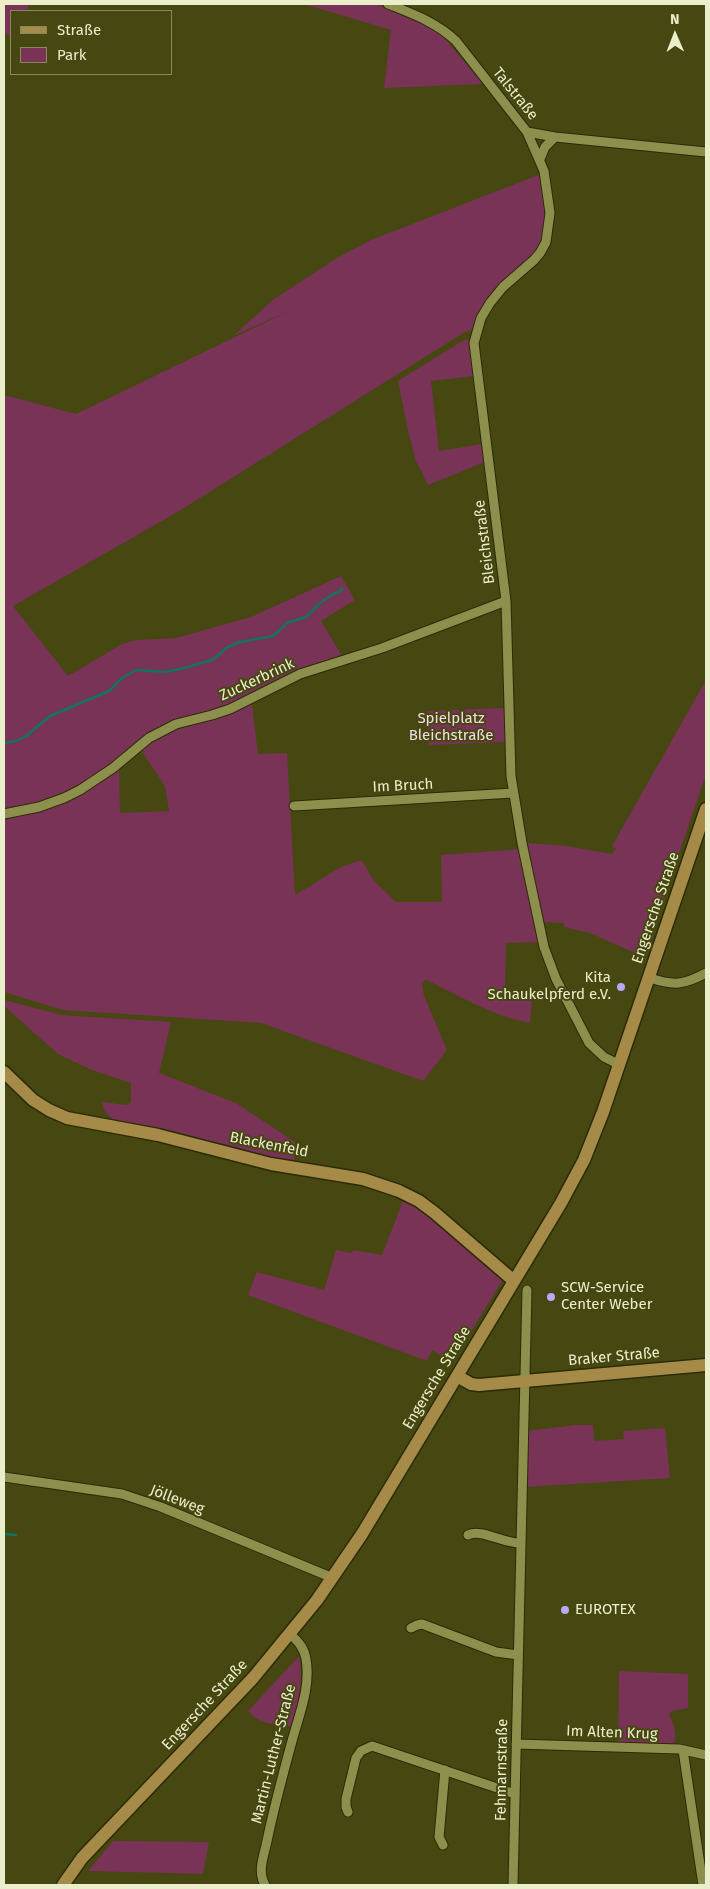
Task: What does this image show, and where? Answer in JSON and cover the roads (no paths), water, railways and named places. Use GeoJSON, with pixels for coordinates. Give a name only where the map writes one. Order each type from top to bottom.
{"type":"FeatureCollection","features":[{"type":"Feature","properties":{"kind":"main road","name":"Engersche Straße"},"geometry":{"type":"LineString","coordinates":[[63,1885],[82,1858],[253,1678],[333,1578],[362,1534],[561,1203],[584,1160],[603,1112],[706,809]]}},
{"type":"Feature","properties":{"kind":"main road","name":"Blackenfeld"},"geometry":{"type":"LineString","coordinates":[[4,1072],[33,1100],[48,1110],[67,1118],[158,1135],[271,1164],[363,1179],[399,1191],[430,1209],[514,1281]]}},
{"type":"Feature","properties":{"kind":"main road","name":"Braker Straße"},"geometry":{"type":"LineString","coordinates":[[457,1376],[475,1385],[706,1365]]}},
{"type":"Feature","properties":{"kind":"street","name":"Talstraße"},"geometry":{"type":"LineString","coordinates":[[388,4],[427,19],[443,29],[456,41],[527,132],[555,137],[706,152]]}},
{"type":"Feature","properties":{"kind":"street","name":"Bleichstraße"},"geometry":{"type":"LineString","coordinates":[[527,132],[544,171],[550,213],[546,242],[534,260],[503,287],[490,303],[481,318],[474,343],[506,601],[510,776],[521,841],[544,947],[556,979],[589,1043],[604,1057],[620,1065]]}},
{"type":"Feature","properties":{"kind":"street"},"geometry":{"type":"LineString","coordinates":[[540,159],[545,147],[555,137]]}},
{"type":"Feature","properties":{"kind":"street","name":"Zuckerbrink"},"geometry":{"type":"LineString","coordinates":[[4,814],[39,807],[80,790],[113,768],[149,738],[176,724],[230,709],[300,674],[382,648],[506,601]]}},
{"type":"Feature","properties":{"kind":"street","name":"Im Bruch"},"geometry":{"type":"LineString","coordinates":[[294,806],[513,793]]}},
{"type":"Feature","properties":{"kind":"street"},"geometry":{"type":"LineString","coordinates":[[650,978],[678,984],[688,982],[706,973]]}},
{"type":"Feature","properties":{"kind":"street"},"geometry":{"type":"LineString","coordinates":[[524,1381],[526,1290]]}},
{"type":"Feature","properties":{"kind":"street","name":"Fehmarnstraße"},"geometry":{"type":"LineString","coordinates":[[513,1885],[524,1381]]}},
{"type":"Feature","properties":{"kind":"street","name":"Jölleweg"},"geometry":{"type":"LineString","coordinates":[[4,1477],[122,1494],[161,1507],[333,1578]]}},
{"type":"Feature","properties":{"kind":"street"},"geometry":{"type":"LineString","coordinates":[[468,1535],[478,1532],[505,1542],[520,1543]]}},
{"type":"Feature","properties":{"kind":"street"},"geometry":{"type":"LineString","coordinates":[[411,1628],[417,1624],[422,1624],[496,1652],[518,1655]]}},
{"type":"Feature","properties":{"kind":"street","name":"Martin-Luther-Straße"},"geometry":{"type":"LineString","coordinates":[[265,1885],[261,1879],[261,1869],[274,1811],[304,1700],[307,1681],[304,1649],[290,1634]]}},
{"type":"Feature","properties":{"kind":"street","name":"Im Alten Krug"},"geometry":{"type":"LineString","coordinates":[[516,1744],[683,1750],[706,1755]]}},
{"type":"Feature","properties":{"kind":"street"},"geometry":{"type":"LineString","coordinates":[[348,1812],[345,1804],[356,1758],[361,1751],[368,1747],[376,1747],[515,1794]]}},
{"type":"Feature","properties":{"kind":"street"},"geometry":{"type":"LineString","coordinates":[[683,1750],[702,1885]]}},
{"type":"Feature","properties":{"kind":"street"},"geometry":{"type":"LineString","coordinates":[[443,1845],[439,1837],[445,1770]]}},
{"type":"Feature","properties":{"kind":"waterway"},"geometry":{"type":"LineString","coordinates":[[4,743],[16,741],[26,736],[50,716],[109,691],[122,678],[136,670],[166,672],[184,668],[212,660],[228,647],[240,642],[273,636],[287,623],[306,617],[320,603],[341,591],[342,588]]}},
{"type":"Feature","properties":{"kind":"waterway"},"geometry":{"type":"LineString","coordinates":[[4,1534],[16,1535]]}},
{"type":"Feature","properties":{"kind":"place","name":"Kita Schaukelpferd e.V."},"geometry":{"type":"Point","coordinates":[621,987]}},
{"type":"Feature","properties":{"kind":"place","name":"SCW-Service Center Weber"},"geometry":{"type":"Point","coordinates":[551,1297]}},
{"type":"Feature","properties":{"kind":"place","name":"EUROTEX"},"geometry":{"type":"Point","coordinates":[565,1610]}},
{"type":"Feature","properties":{"kind":"park label","name":"Spielplatz Bleichstraße"},"geometry":{"type":"Point","coordinates":[451,728]}}]}
